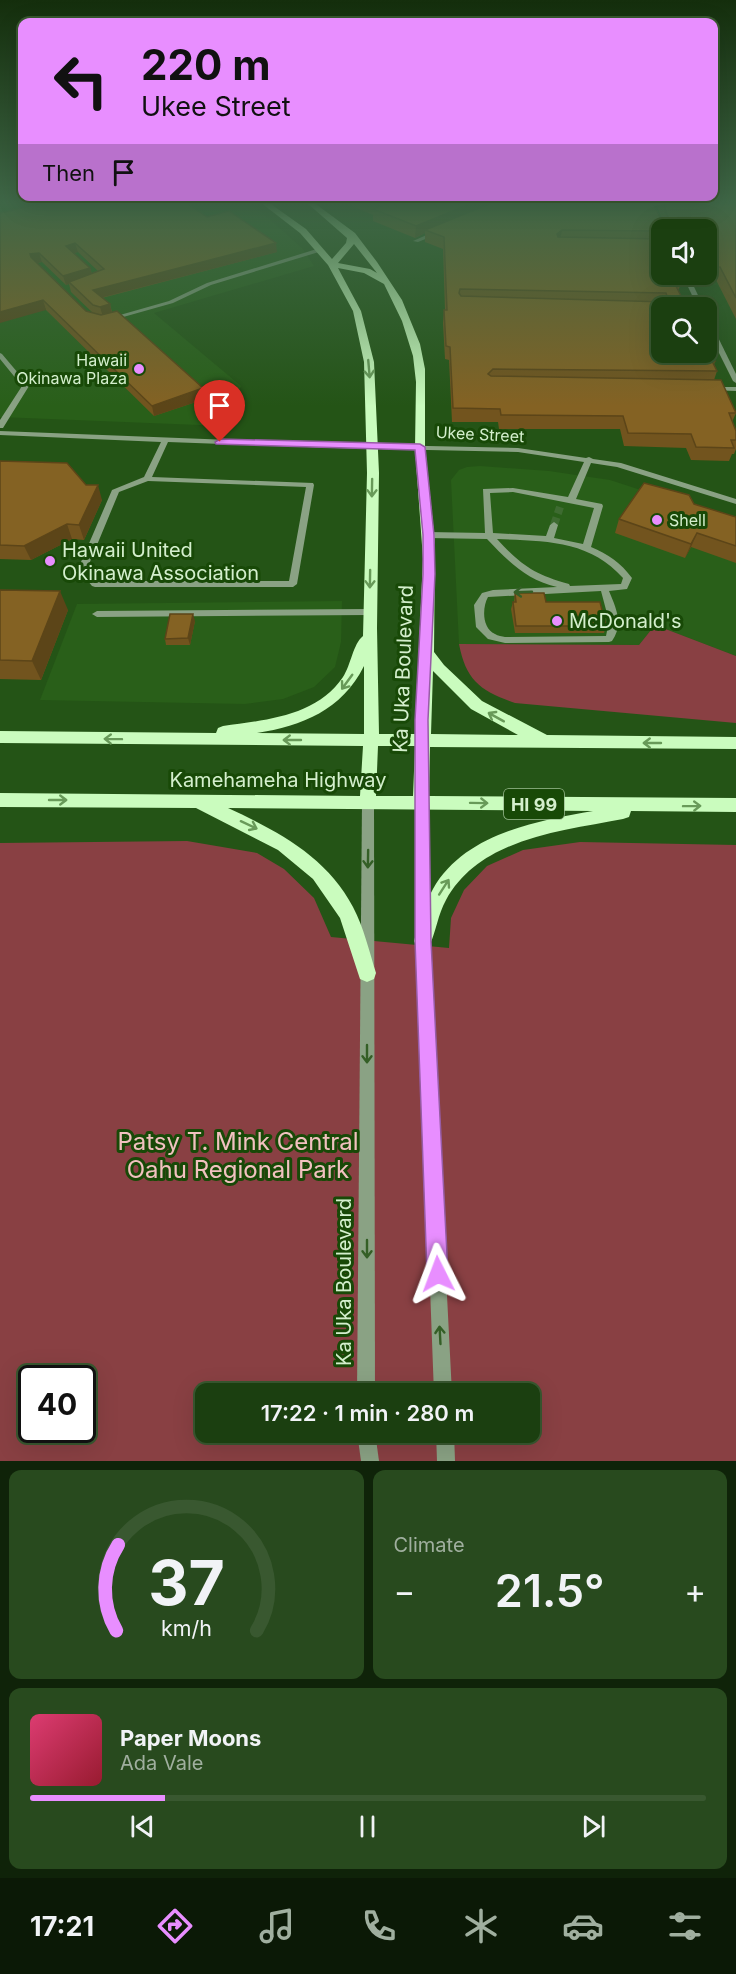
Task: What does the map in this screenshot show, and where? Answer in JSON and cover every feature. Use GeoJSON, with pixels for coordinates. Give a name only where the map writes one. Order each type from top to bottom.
{"type":"FeatureCollection","features":[{"type":"Feature","properties":{"kind":"main road","name":"Ka Uka Boulevard"},"geometry":{"type":"LineString","coordinates":[[336,270],[357,311],[369,362],[372,446],[371,740],[368,801]]}},
{"type":"Feature","properties":{"kind":"main road"},"geometry":{"type":"LineString","coordinates":[[363,270],[387,282]]}},
{"type":"Feature","properties":{"kind":"main road","name":"Ka Uka Boulevard"},"geometry":{"type":"LineString","coordinates":[[379,270],[398,302],[416,347],[420,447],[428,535],[421,802]]}},
{"type":"Feature","properties":{"kind":"main road"},"geometry":{"type":"LineString","coordinates":[[172,740],[286,723],[309,715],[336,696],[347,683],[356,669],[370,628]]}},
{"type":"Feature","properties":{"kind":"main road"},"geometry":{"type":"LineString","coordinates":[[426,652],[461,695],[499,719],[549,742]]}},
{"type":"Feature","properties":{"kind":"main road","name":"Kamehameha Highway"},"geometry":{"type":"LineString","coordinates":[[0,737],[736,743]]}},
{"type":"Feature","properties":{"kind":"main road","name":"Kamehameha Highway"},"geometry":{"type":"LineString","coordinates":[[0,800],[736,805]]}},
{"type":"Feature","properties":{"kind":"main road"},"geometry":{"type":"LineString","coordinates":[[196,801],[274,838],[319,873],[333,890],[346,913],[367,973]]}},
{"type":"Feature","properties":{"kind":"main road"},"geometry":{"type":"LineString","coordinates":[[423,941],[435,903],[442,890],[453,874],[482,851],[517,835],[648,806]]}},
{"type":"Feature","properties":{"kind":"street"},"geometry":{"type":"LineString","coordinates":[[103,321],[171,302],[209,284],[254,270]]}},
{"type":"Feature","properties":{"kind":"street"},"geometry":{"type":"LineString","coordinates":[[717,342],[736,381]]}},
{"type":"Feature","properties":{"kind":"street"},"geometry":{"type":"LineString","coordinates":[[0,355],[26,386],[0,426]]}},
{"type":"Feature","properties":{"kind":"street"},"geometry":{"type":"LineString","coordinates":[[706,389],[736,389]]}},
{"type":"Feature","properties":{"kind":"street","name":"Ukee Street"},"geometry":{"type":"LineString","coordinates":[[0,433],[518,450],[589,459],[644,472],[736,502]]}},
{"type":"Feature","properties":{"kind":"street"},"geometry":{"type":"LineString","coordinates":[[147,479],[310,485],[293,584],[95,584],[82,570],[116,490],[147,479],[165,440]]}},
{"type":"Feature","properties":{"kind":"street"},"geometry":{"type":"LineString","coordinates":[[565,502],[589,459]]}},
{"type":"Feature","properties":{"kind":"street"},"geometry":{"type":"LineString","coordinates":[[581,590],[544,582],[520,570],[489,536],[486,490],[513,490],[565,502],[599,506],[586,549]]}},
{"type":"Feature","properties":{"kind":"street"},"geometry":{"type":"LineString","coordinates":[[549,539],[554,525]]}},
{"type":"Feature","properties":{"kind":"street"},"geometry":{"type":"LineString","coordinates":[[428,535],[549,539],[586,549],[619,565],[628,578],[624,587],[604,588],[581,590],[485,595],[479,605],[481,627],[491,637],[505,640],[609,639],[615,633],[615,626],[604,588]]}},
{"type":"Feature","properties":{"kind":"street"},"geometry":{"type":"LineString","coordinates":[[97,614],[370,612]]}},
{"type":"Feature","properties":{"kind":"street","name":"Ka Uka Boulevard"},"geometry":{"type":"LineString","coordinates":[[366,1383],[368,801]]}},
{"type":"Feature","properties":{"kind":"street","name":"Ka Uka Boulevard"},"geometry":{"type":"LineString","coordinates":[[421,802],[423,941],[443,1383]]}},
{"type":"Feature","properties":{"kind":"street"},"geometry":{"type":"LineString","coordinates":[[368,1443],[370,1461]]}},
{"type":"Feature","properties":{"kind":"street"},"geometry":{"type":"LineString","coordinates":[[445,1443],[446,1461]]}},
{"type":"Feature","properties":{"kind":"shaded area"},"geometry":{"type":"Polygon","coordinates":[[[0,270],[300,270],[154,313],[241,386],[224,426],[0,417],[0,270]]]}},
{"type":"Feature","properties":{"kind":"shaded area"},"geometry":{"type":"Polygon","coordinates":[[[480,466],[549,471],[610,480],[736,521],[736,656],[655,625],[639,645],[459,644],[451,480],[459,470],[480,466]]]}},
{"type":"Feature","properties":{"kind":"shaded area"},"geometry":{"type":"Polygon","coordinates":[[[342,601],[341,642],[335,667],[314,687],[283,699],[245,704],[40,700],[77,604],[342,601]]]}},
{"type":"Feature","properties":{"kind":"green space"},"geometry":{"type":"Polygon","coordinates":[[[655,625],[736,656],[736,723],[515,703],[493,694],[477,683],[466,667],[459,644],[639,645],[655,625]]]}},
{"type":"Feature","properties":{"kind":"green space","name":"Patsy T. Mink Central Oahu Regional Park"},"geometry":{"type":"Polygon","coordinates":[[[187,841],[257,853],[284,869],[314,898],[331,937],[449,948],[451,918],[464,890],[487,866],[523,850],[580,842],[736,845],[736,1461],[0,1461],[0,843],[187,841]]]}},
{"type":"Feature","properties":{"kind":"building"},"geometry":{"type":"Polygon","coordinates":[[[0,270],[44,270],[86,311],[101,315],[117,311],[203,388],[152,406],[43,300],[0,312],[0,270]]]}},
{"type":"Feature","properties":{"kind":"building"},"geometry":{"type":"Polygon","coordinates":[[[57,270],[83,270],[63,276],[57,270]]]}},
{"type":"Feature","properties":{"kind":"building"},"geometry":{"type":"Polygon","coordinates":[[[101,270],[170,270],[93,290],[110,304],[100,307],[93,305],[69,282],[101,270]]]}},
{"type":"Feature","properties":{"kind":"building"},"geometry":{"type":"Polygon","coordinates":[[[445,270],[651,270],[651,285],[679,285],[676,286],[682,297],[667,297],[666,293],[460,289],[459,293],[461,296],[651,302],[651,363],[713,363],[717,371],[493,369],[488,374],[491,376],[721,380],[736,413],[729,413],[736,431],[736,440],[731,440],[734,448],[696,447],[691,434],[628,433],[623,416],[501,415],[500,409],[453,408],[450,347],[446,346],[444,310],[447,310],[445,270]]]}},
{"type":"Feature","properties":{"kind":"building"},"geometry":{"type":"Polygon","coordinates":[[[722,270],[736,270],[736,298],[722,270]]]}},
{"type":"Feature","properties":{"kind":"building"},"geometry":{"type":"Polygon","coordinates":[[[0,461],[67,463],[86,485],[98,485],[79,525],[67,524],[24,546],[0,545],[0,461]]]}},
{"type":"Feature","properties":{"kind":"building"},"geometry":{"type":"Polygon","coordinates":[[[644,483],[689,495],[694,504],[736,517],[736,546],[697,533],[691,544],[619,519],[644,483]]]}},
{"type":"Feature","properties":{"kind":"building"},"geometry":{"type":"Polygon","coordinates":[[[0,590],[60,591],[32,661],[0,660],[0,590]]]}},
{"type":"Feature","properties":{"kind":"building","name":"McDonald's"},"geometry":{"type":"Polygon","coordinates":[[[515,593],[544,593],[546,602],[600,602],[606,626],[516,626],[513,602],[516,602],[515,593]]]}},
{"type":"Feature","properties":{"kind":"building"},"geometry":{"type":"Polygon","coordinates":[[[170,614],[193,614],[188,638],[165,639],[170,614]]]}},
{"type":"Feature","properties":{"kind":"tunnel"},"geometry":{"type":"LineString","coordinates":[[554,525],[560,507]]}},
{"type":"Feature","properties":{"kind":"place","name":"Hawaii Okinawa Plaza"},"geometry":{"type":"Point","coordinates":[139,369]}},
{"type":"Feature","properties":{"kind":"place","name":"Shell"},"geometry":{"type":"Point","coordinates":[657,520]}},
{"type":"Feature","properties":{"kind":"place","name":"Hawaii United Okinawa Association"},"geometry":{"type":"Point","coordinates":[50,561]}},
{"type":"Feature","properties":{"kind":"place","name":"McDonald's"},"geometry":{"type":"Point","coordinates":[557,621]}},
{"type":"Feature","properties":{"kind":"route"},"geometry":{"type":"LineString","coordinates":[[220,442],[420,447],[429,574],[421,720],[423,941],[438,1274]]}}]}
